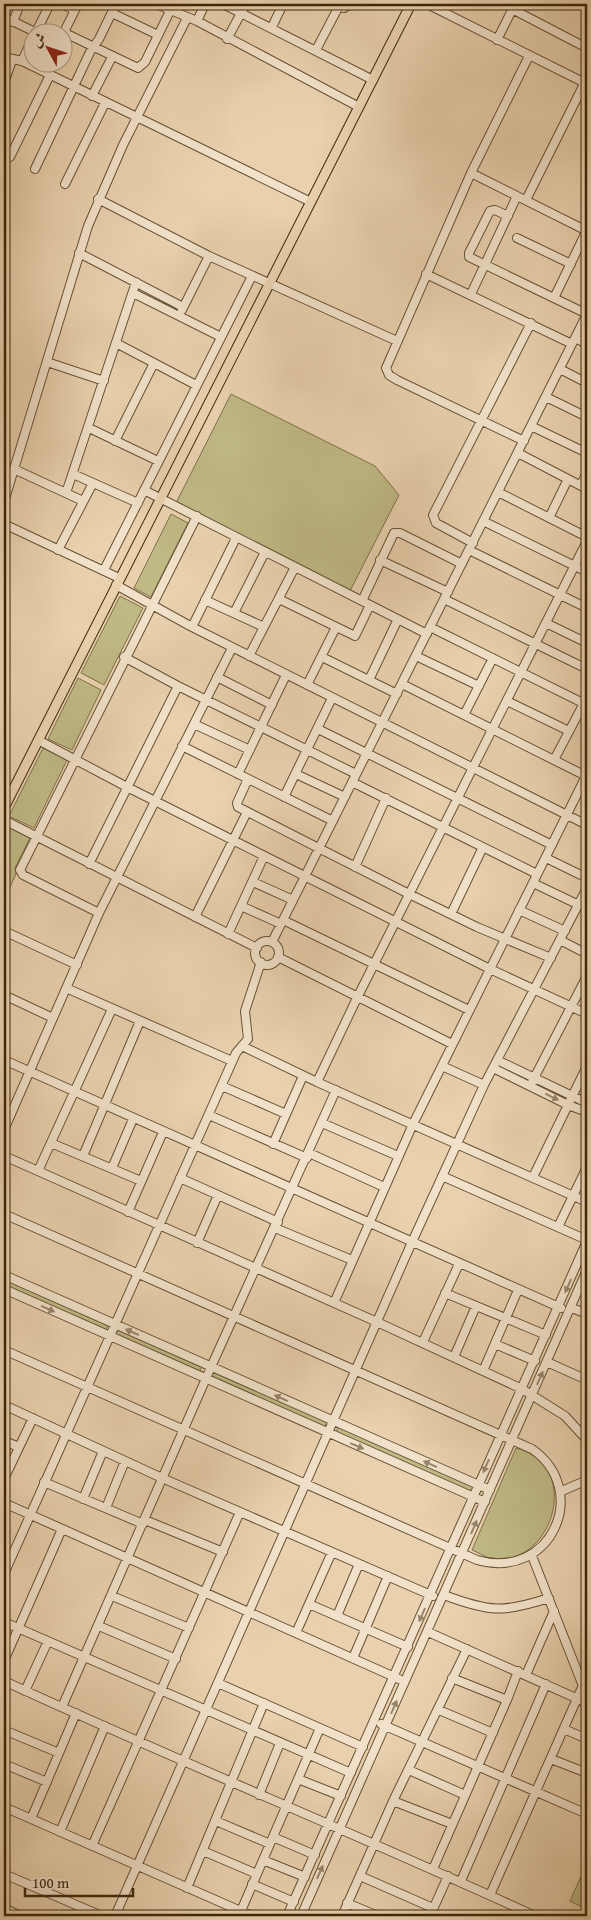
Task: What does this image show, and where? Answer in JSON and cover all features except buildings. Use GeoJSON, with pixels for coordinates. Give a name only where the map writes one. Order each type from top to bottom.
{"type":"FeatureCollection","features":[{"type":"Feature","properties":{"kind":"main road"},"geometry":{"type":"LineString","coordinates":[[4,808],[373,80],[407,6]]}},
{"type":"Feature","properties":{"kind":"street"},"geometry":{"type":"LineString","coordinates":[[14,22],[20,4]]}},
{"type":"Feature","properties":{"kind":"street"},"geometry":{"type":"LineString","coordinates":[[40,22],[50,4]]}},
{"type":"Feature","properties":{"kind":"street"},"geometry":{"type":"LineString","coordinates":[[62,4],[77,7],[65,33],[112,57],[140,68],[170,11]]}},
{"type":"Feature","properties":{"kind":"street"},"geometry":{"type":"LineString","coordinates":[[35,169],[73,86],[116,4]]}},
{"type":"Feature","properties":{"kind":"street"},"geometry":{"type":"LineString","coordinates":[[156,4],[197,22],[359,107]]}},
{"type":"Feature","properties":{"kind":"street"},"geometry":{"type":"LineString","coordinates":[[197,22],[205,4]]}},
{"type":"Feature","properties":{"kind":"street"},"geometry":{"type":"LineString","coordinates":[[223,4],[272,27],[373,80]]}},
{"type":"Feature","properties":{"kind":"street"},"geometry":{"type":"LineString","coordinates":[[228,39],[246,4]]}},
{"type":"Feature","properties":{"kind":"street"},"geometry":{"type":"LineString","coordinates":[[272,27],[284,4]]}},
{"type":"Feature","properties":{"kind":"street"},"geometry":{"type":"LineString","coordinates":[[316,50],[336,5],[344,8],[350,4]]}},
{"type":"Feature","properties":{"kind":"street"},"geometry":{"type":"LineString","coordinates":[[428,4],[497,40],[586,81],[526,200]]}},
{"type":"Feature","properties":{"kind":"street"},"geometry":{"type":"LineString","coordinates":[[497,40],[514,7],[587,48]]}},
{"type":"Feature","properties":{"kind":"street"},"geometry":{"type":"LineString","coordinates":[[112,13],[158,36]]}},
{"type":"Feature","properties":{"kind":"street"},"geometry":{"type":"LineString","coordinates":[[4,17],[22,26]]}},
{"type":"Feature","properties":{"kind":"street"},"geometry":{"type":"LineString","coordinates":[[4,502],[79,253],[98,199],[187,18]]}},
{"type":"Feature","properties":{"kind":"street"},"geometry":{"type":"LineString","coordinates":[[524,441],[389,375],[387,364],[471,173],[530,56]]}},
{"type":"Feature","properties":{"kind":"street"},"geometry":{"type":"LineString","coordinates":[[4,57],[22,61]]}},
{"type":"Feature","properties":{"kind":"street"},"geometry":{"type":"LineString","coordinates":[[92,96],[112,57]]}},
{"type":"Feature","properties":{"kind":"street"},"geometry":{"type":"LineString","coordinates":[[4,83],[12,60]]}},
{"type":"Feature","properties":{"kind":"street"},"geometry":{"type":"LineString","coordinates":[[44,72],[138,116],[311,202]]}},
{"type":"Feature","properties":{"kind":"street"},"geometry":{"type":"LineString","coordinates":[[10,157],[50,75]]}},
{"type":"Feature","properties":{"kind":"street"},"geometry":{"type":"LineString","coordinates":[[65,184],[105,102]]}},
{"type":"Feature","properties":{"kind":"street"},"geometry":{"type":"LineString","coordinates":[[471,173],[587,230],[554,298]]}},
{"type":"Feature","properties":{"kind":"street"},"geometry":{"type":"LineString","coordinates":[[471,294],[517,196]]}},
{"type":"Feature","properties":{"kind":"street"},"geometry":{"type":"LineString","coordinates":[[98,199],[209,256],[252,276],[271,282],[397,341]]}},
{"type":"Feature","properties":{"kind":"street"},"geometry":{"type":"LineString","coordinates":[[272,942],[587,314],[470,259],[469,253],[490,211],[496,210],[508,216]]}},
{"type":"Feature","properties":{"kind":"street"},"geometry":{"type":"LineString","coordinates":[[517,238],[571,264]]}},
{"type":"Feature","properties":{"kind":"street"},"geometry":{"type":"LineString","coordinates":[[79,253],[183,306]]}},
{"type":"Feature","properties":{"kind":"street"},"geometry":{"type":"LineString","coordinates":[[178,316],[209,256]]}},
{"type":"Feature","properties":{"kind":"street"},"geometry":{"type":"LineString","coordinates":[[426,274],[531,323],[574,341],[587,344]]}},
{"type":"Feature","properties":{"kind":"street"},"geometry":{"type":"LineString","coordinates":[[104,570],[252,276]]}},
{"type":"Feature","properties":{"kind":"street"},"geometry":{"type":"LineString","coordinates":[[66,493],[136,282]]}},
{"type":"Feature","properties":{"kind":"street"},"geometry":{"type":"LineString","coordinates":[[133,293],[221,337]]}},
{"type":"Feature","properties":{"kind":"street"},"geometry":{"type":"LineString","coordinates":[[531,323],[433,518],[436,523],[471,547],[587,608]]}},
{"type":"Feature","properties":{"kind":"street"},"geometry":{"type":"LineString","coordinates":[[116,343],[196,385]]}},
{"type":"Feature","properties":{"kind":"street"},"geometry":{"type":"LineString","coordinates":[[47,362],[104,381]]}},
{"type":"Feature","properties":{"kind":"street"},"geometry":{"type":"LineString","coordinates":[[115,441],[154,363]]}},
{"type":"Feature","properties":{"kind":"street"},"geometry":{"type":"LineString","coordinates":[[560,369],[587,383]]}},
{"type":"Feature","properties":{"kind":"street"},"geometry":{"type":"LineString","coordinates":[[546,396],[587,417]]}},
{"type":"Feature","properties":{"kind":"street"},"geometry":{"type":"LineString","coordinates":[[531,426],[587,453]]}},
{"type":"Feature","properties":{"kind":"street"},"geometry":{"type":"LineString","coordinates":[[89,428],[158,461]]}},
{"type":"Feature","properties":{"kind":"street"},"geometry":{"type":"LineString","coordinates":[[518,453],[584,487],[587,472]]}},
{"type":"Feature","properties":{"kind":"street"},"geometry":{"type":"LineString","coordinates":[[14,469],[83,501]]}},
{"type":"Feature","properties":{"kind":"street"},"geometry":{"type":"LineString","coordinates":[[73,474],[138,503]]}},
{"type":"Feature","properties":{"kind":"street"},"geometry":{"type":"LineString","coordinates":[[550,518],[568,479]]}},
{"type":"Feature","properties":{"kind":"street"},"geometry":{"type":"LineString","coordinates":[[58,550],[92,483]]}},
{"type":"Feature","properties":{"kind":"street"},"geometry":{"type":"LineString","coordinates":[[144,490],[398,619],[429,630],[493,658],[586,704],[554,760]]}},
{"type":"Feature","properties":{"kind":"street"},"geometry":{"type":"LineString","coordinates":[[498,492],[587,536]]}},
{"type":"Feature","properties":{"kind":"street"},"geometry":{"type":"LineString","coordinates":[[99,913],[21,873],[21,867],[124,657],[197,516]]}},
{"type":"Feature","properties":{"kind":"street"},"geometry":{"type":"LineString","coordinates":[[483,521],[587,572]]}},
{"type":"Feature","properties":{"kind":"street"},"geometry":{"type":"LineString","coordinates":[[4,524],[104,570],[117,582],[192,628],[587,825]]}},
{"type":"Feature","properties":{"kind":"street"},"geometry":{"type":"LineString","coordinates":[[362,601],[392,535],[397,532],[462,564]]}},
{"type":"Feature","properties":{"kind":"street"},"geometry":{"type":"LineString","coordinates":[[192,628],[236,538]]}},
{"type":"Feature","properties":{"kind":"street"},"geometry":{"type":"LineString","coordinates":[[317,1082],[357,998],[587,541]]}},
{"type":"Feature","properties":{"kind":"street"},"geometry":{"type":"LineString","coordinates":[[234,614],[265,552]]}},
{"type":"Feature","properties":{"kind":"street"},"geometry":{"type":"LineString","coordinates":[[380,560],[587,669]]}},
{"type":"Feature","properties":{"kind":"street"},"geometry":{"type":"LineString","coordinates":[[249,656],[296,567]]}},
{"type":"Feature","properties":{"kind":"street"},"geometry":{"type":"LineString","coordinates":[[279,599],[355,636],[370,605]]}},
{"type":"Feature","properties":{"kind":"street"},"geometry":{"type":"LineString","coordinates":[[205,600],[264,627]]}},
{"type":"Feature","properties":{"kind":"street"},"geometry":{"type":"LineString","coordinates":[[369,680],[398,619]]}},
{"type":"Feature","properties":{"kind":"street"},"geometry":{"type":"LineString","coordinates":[[546,623],[587,643]]}},
{"type":"Feature","properties":{"kind":"street"},"geometry":{"type":"LineString","coordinates":[[308,685],[336,627]]}},
{"type":"Feature","properties":{"kind":"street"},"geometry":{"type":"LineString","coordinates":[[4,1130],[6,1121],[116,877],[232,648]]}},
{"type":"Feature","properties":{"kind":"street"},"geometry":{"type":"LineString","coordinates":[[416,656],[479,686]]}},
{"type":"Feature","properties":{"kind":"street"},"geometry":{"type":"LineString","coordinates":[[124,657],[178,686],[356,774]]}},
{"type":"Feature","properties":{"kind":"street"},"geometry":{"type":"LineString","coordinates":[[322,657],[397,694]]}},
{"type":"Feature","properties":{"kind":"street"},"geometry":{"type":"LineString","coordinates":[[464,715],[493,658]]}},
{"type":"Feature","properties":{"kind":"street"},"geometry":{"type":"LineString","coordinates":[[238,774],[286,675]]}},
{"type":"Feature","properties":{"kind":"street"},"geometry":{"type":"LineString","coordinates":[[217,677],[272,705]]}},
{"type":"Feature","properties":{"kind":"street"},"geometry":{"type":"LineString","coordinates":[[334,1303],[413,1124],[586,778],[402,684]]}},
{"type":"Feature","properties":{"kind":"street"},"geometry":{"type":"LineString","coordinates":[[89,864],[178,686]]}},
{"type":"Feature","properties":{"kind":"street"},"geometry":{"type":"LineString","coordinates":[[284,797],[332,698]]}},
{"type":"Feature","properties":{"kind":"street"},"geometry":{"type":"LineString","coordinates":[[508,701],[569,731]]}},
{"type":"Feature","properties":{"kind":"street"},"geometry":{"type":"LineString","coordinates":[[194,724],[250,750]]}},
{"type":"Feature","properties":{"kind":"street"},"geometry":{"type":"LineString","coordinates":[[318,729],[552,845]]}},
{"type":"Feature","properties":{"kind":"street"},"geometry":{"type":"LineString","coordinates":[[38,740],[127,787],[490,969],[535,988],[587,1014]]}},
{"type":"Feature","properties":{"kind":"street"},"geometry":{"type":"LineString","coordinates":[[182,746],[333,821]]}},
{"type":"Feature","properties":{"kind":"street"},"geometry":{"type":"LineString","coordinates":[[296,774],[345,797]]}},
{"type":"Feature","properties":{"kind":"street"},"geometry":{"type":"LineString","coordinates":[[248,779],[236,804],[247,812],[409,894],[551,958]]}},
{"type":"Feature","properties":{"kind":"street"},"geometry":{"type":"LineString","coordinates":[[352,782],[537,874]]}},
{"type":"Feature","properties":{"kind":"street"},"geometry":{"type":"LineString","coordinates":[[355,867],[386,798]]}},
{"type":"Feature","properties":{"kind":"street"},"geometry":{"type":"LineString","coordinates":[[195,917],[247,812]]}},
{"type":"Feature","properties":{"kind":"street"},"geometry":{"type":"LineString","coordinates":[[4,820],[257,948]]}},
{"type":"Feature","properties":{"kind":"street"},"geometry":{"type":"LineString","coordinates":[[451,914],[484,847]]}},
{"type":"Feature","properties":{"kind":"street"},"geometry":{"type":"LineString","coordinates":[[228,934],[264,856]]}},
{"type":"Feature","properties":{"kind":"street"},"geometry":{"type":"LineString","coordinates":[[546,858],[587,878]]}},
{"type":"Feature","properties":{"kind":"street"},"geometry":{"type":"LineString","coordinates":[[253,882],[293,900]]}},
{"type":"Feature","properties":{"kind":"street"},"geometry":{"type":"LineString","coordinates":[[533,883],[579,905]]}},
{"type":"Feature","properties":{"kind":"street"},"geometry":{"type":"LineString","coordinates":[[114,1916],[457,1143],[484,1085],[587,888]]}},
{"type":"Feature","properties":{"kind":"street"},"geometry":{"type":"LineString","coordinates":[[241,906],[282,922],[469,1010]]}},
{"type":"Feature","properties":{"kind":"street"},"geometry":{"type":"LineString","coordinates":[[519,910],[565,931]]}},
{"type":"Feature","properties":{"kind":"street"},"geometry":{"type":"LineString","coordinates":[[4,931],[77,965]]}},
{"type":"Feature","properties":{"kind":"street"},"geometry":{"type":"LineString","coordinates":[[560,940],[587,954]]}},
{"type":"Feature","properties":{"kind":"street"},"geometry":{"type":"LineString","coordinates":[[4,1574],[232,1061],[249,1036],[245,1011],[260,962],[256,955],[257,948],[265,941],[272,942],[278,947],[278,957],[270,964],[260,962]]}},
{"type":"Feature","properties":{"kind":"street"},"geometry":{"type":"LineString","coordinates":[[278,957],[452,1044]]}},
{"type":"Feature","properties":{"kind":"street"},"geometry":{"type":"LineString","coordinates":[[530,1086],[587,976]]}},
{"type":"Feature","properties":{"kind":"street"},"geometry":{"type":"LineString","coordinates":[[66,988],[232,1061]]}},
{"type":"Feature","properties":{"kind":"street"},"geometry":{"type":"LineString","coordinates":[[4,995],[53,1018]]}},
{"type":"Feature","properties":{"kind":"street"},"geometry":{"type":"LineString","coordinates":[[38,1172],[112,1008]]}},
{"type":"Feature","properties":{"kind":"street"},"geometry":{"type":"LineString","coordinates":[[83,1156],[140,1021]]}},
{"type":"Feature","properties":{"kind":"street"},"geometry":{"type":"LineString","coordinates":[[242,1046],[303,1076],[587,1202]]}},
{"type":"Feature","properties":{"kind":"street"},"geometry":{"type":"LineString","coordinates":[[4,1060],[74,1093],[518,1290],[558,1307],[587,1314]]}},
{"type":"Feature","properties":{"kind":"street"},"geometry":{"type":"LineString","coordinates":[[495,1064],[534,1078],[587,1103]]}},
{"type":"Feature","properties":{"kind":"street"},"geometry":{"type":"LineString","coordinates":[[495,1064],[530,1086],[568,1105],[587,1112]]}},
{"type":"Feature","properties":{"kind":"street"},"geometry":{"type":"LineString","coordinates":[[442,1066],[484,1085]]}},
{"type":"Feature","properties":{"kind":"street"},"geometry":{"type":"LineString","coordinates":[[533,1177],[587,1066]]}},
{"type":"Feature","properties":{"kind":"street"},"geometry":{"type":"LineString","coordinates":[[273,1144],[303,1076]]}},
{"type":"Feature","properties":{"kind":"street"},"geometry":{"type":"LineString","coordinates":[[222,1086],[286,1114]]}},
{"type":"Feature","properties":{"kind":"street"},"geometry":{"type":"LineString","coordinates":[[62,1707],[211,1367],[277,1225],[336,1090]]}},
{"type":"Feature","properties":{"kind":"street"},"geometry":{"type":"LineString","coordinates":[[208,1115],[273,1144],[384,1187]]}},
{"type":"Feature","properties":{"kind":"street"},"geometry":{"type":"LineString","coordinates":[[112,1168],[133,1119]]}},
{"type":"Feature","properties":{"kind":"street"},"geometry":{"type":"LineString","coordinates":[[322,1124],[398,1156]]}},
{"type":"Feature","properties":{"kind":"street"},"geometry":{"type":"LineString","coordinates":[[128,1212],[163,1132]]}},
{"type":"Feature","properties":{"kind":"street"},"geometry":{"type":"LineString","coordinates":[[51,1143],[141,1181]]}},
{"type":"Feature","properties":{"kind":"street"},"geometry":{"type":"LineString","coordinates":[[4,1156],[423,1342],[522,1389],[565,1416],[587,1440]]}},
{"type":"Feature","properties":{"kind":"street"},"geometry":{"type":"LineString","coordinates":[[558,1227],[587,1167]]}},
{"type":"Feature","properties":{"kind":"street"},"geometry":{"type":"LineString","coordinates":[[287,1916],[587,1241],[442,1176]]}},
{"type":"Feature","properties":{"kind":"street"},"geometry":{"type":"LineString","coordinates":[[180,1178],[352,1260]]}},
{"type":"Feature","properties":{"kind":"street"},"geometry":{"type":"LineString","coordinates":[[197,1243],[218,1195]]}},
{"type":"Feature","properties":{"kind":"street"},"geometry":{"type":"LineString","coordinates":[[4,1214],[532,1449],[546,1460],[556,1474],[562,1491],[562,1511],[556,1529],[546,1544],[532,1556],[514,1563],[495,1564],[451,1549],[4,1350]]}},
{"type":"Feature","properties":{"kind":"street"},"geometry":{"type":"LineString","coordinates":[[423,1342],[459,1264]]}},
{"type":"Feature","properties":{"kind":"street"},"geometry":{"type":"LineString","coordinates":[[301,1916],[463,1554],[587,1270]]}},
{"type":"Feature","properties":{"kind":"street"},"geometry":{"type":"LineString","coordinates":[[4,1275],[490,1490]]}},
{"type":"Feature","properties":{"kind":"street"},"geometry":{"type":"LineString","coordinates":[[4,1289],[485,1502]]}},
{"type":"Feature","properties":{"kind":"street"},"geometry":{"type":"LineString","coordinates":[[483,1371],[518,1290]]}},
{"type":"Feature","properties":{"kind":"street"},"geometry":{"type":"LineString","coordinates":[[446,1293],[546,1336]]}},
{"type":"Feature","properties":{"kind":"street"},"geometry":{"type":"LineString","coordinates":[[454,1358],[476,1306]]}},
{"type":"Feature","properties":{"kind":"street"},"geometry":{"type":"LineString","coordinates":[[495,1344],[534,1361]]}},
{"type":"Feature","properties":{"kind":"street"},"geometry":{"type":"LineString","coordinates":[[547,1362],[586,1377]]}},
{"type":"Feature","properties":{"kind":"street"},"geometry":{"type":"LineString","coordinates":[[4,1405],[162,1478],[431,1595],[478,1608],[493,1610],[518,1608],[549,1598]]}},
{"type":"Feature","properties":{"kind":"street"},"geometry":{"type":"LineString","coordinates":[[4,1479],[33,1418]]}},
{"type":"Feature","properties":{"kind":"street"},"geometry":{"type":"LineString","coordinates":[[4,1442],[19,1447]]}},
{"type":"Feature","properties":{"kind":"street"},"geometry":{"type":"LineString","coordinates":[[83,1499],[103,1451]]}},
{"type":"Feature","properties":{"kind":"street"},"geometry":{"type":"LineString","coordinates":[[106,1508],[125,1461]]}},
{"type":"Feature","properties":{"kind":"street"},"geometry":{"type":"LineString","coordinates":[[562,1491],[587,1480]]}},
{"type":"Feature","properties":{"kind":"street"},"geometry":{"type":"LineString","coordinates":[[44,1482],[106,1508],[223,1552]]}},
{"type":"Feature","properties":{"kind":"street"},"geometry":{"type":"LineString","coordinates":[[4,1503],[405,1682]]}},
{"type":"Feature","properties":{"kind":"street"},"geometry":{"type":"LineString","coordinates":[[92,1846],[240,1512]]}},
{"type":"Feature","properties":{"kind":"street"},"geometry":{"type":"LineString","coordinates":[[4,1662],[62,1529]]}},
{"type":"Feature","properties":{"kind":"street"},"geometry":{"type":"LineString","coordinates":[[296,1633],[332,1552]]}},
{"type":"Feature","properties":{"kind":"street"},"geometry":{"type":"LineString","coordinates":[[532,1556],[583,1686]]}},
{"type":"Feature","properties":{"kind":"street"},"geometry":{"type":"LineString","coordinates":[[337,1616],[359,1564]]}},
{"type":"Feature","properties":{"kind":"street"},"geometry":{"type":"LineString","coordinates":[[353,1658],[388,1576]]}},
{"type":"Feature","properties":{"kind":"street"},"geometry":{"type":"LineString","coordinates":[[112,1596],[189,1628]]}},
{"type":"Feature","properties":{"kind":"street"},"geometry":{"type":"LineString","coordinates":[[309,1604],[408,1647]]}},
{"type":"Feature","properties":{"kind":"street"},"geometry":{"type":"LineString","coordinates":[[433,1869],[507,1700],[554,1611]]}},
{"type":"Feature","properties":{"kind":"street"},"geometry":{"type":"LineString","coordinates":[[4,1622],[206,1712],[351,1773]]}},
{"type":"Feature","properties":{"kind":"street"},"geometry":{"type":"LineString","coordinates":[[99,1626],[176,1659]]}},
{"type":"Feature","properties":{"kind":"street"},"geometry":{"type":"LineString","coordinates":[[428,1632],[587,1703]]}},
{"type":"Feature","properties":{"kind":"street"},"geometry":{"type":"LineString","coordinates":[[24,1691],[48,1642]]}},
{"type":"Feature","properties":{"kind":"street"},"geometry":{"type":"LineString","coordinates":[[342,1916],[393,1801],[439,1710],[452,1678],[467,1649]]}},
{"type":"Feature","properties":{"kind":"street"},"geometry":{"type":"LineString","coordinates":[[490,1896],[587,1676]]}},
{"type":"Feature","properties":{"kind":"street"},"geometry":{"type":"LineString","coordinates":[[452,1678],[507,1700]]}},
{"type":"Feature","properties":{"kind":"street"},"geometry":{"type":"LineString","coordinates":[[4,1681],[232,1783],[461,1881],[535,1916]]}},
{"type":"Feature","properties":{"kind":"street"},"geometry":{"type":"LineString","coordinates":[[218,1683],[363,1747]]}},
{"type":"Feature","properties":{"kind":"street"},"geometry":{"type":"LineString","coordinates":[[461,1881],[546,1684]]}},
{"type":"Feature","properties":{"kind":"street"},"geometry":{"type":"LineString","coordinates":[[188,1888],[264,1703]]}},
{"type":"Feature","properties":{"kind":"street"},"geometry":{"type":"LineString","coordinates":[[439,1710],[493,1733]]}},
{"type":"Feature","properties":{"kind":"street"},"geometry":{"type":"LineString","coordinates":[[31,1819],[76,1713]]}},
{"type":"Feature","properties":{"kind":"street"},"geometry":{"type":"LineString","coordinates":[[374,1721],[587,1814]]}},
{"type":"Feature","properties":{"kind":"street"},"geometry":{"type":"LineString","coordinates":[[60,1832],[106,1726]]}},
{"type":"Feature","properties":{"kind":"street"},"geometry":{"type":"LineString","coordinates":[[241,1911],[320,1728]]}},
{"type":"Feature","properties":{"kind":"street"},"geometry":{"type":"LineString","coordinates":[[564,1729],[587,1739]]}},
{"type":"Feature","properties":{"kind":"street"},"geometry":{"type":"LineString","coordinates":[[4,1730],[59,1753]]}},
{"type":"Feature","properties":{"kind":"street"},"geometry":{"type":"LineString","coordinates":[[259,1794],[280,1743]]}},
{"type":"Feature","properties":{"kind":"street"},"geometry":{"type":"LineString","coordinates":[[551,1759],[587,1773]]}},
{"type":"Feature","properties":{"kind":"street"},"geometry":{"type":"LineString","coordinates":[[4,1764],[47,1782]]}},
{"type":"Feature","properties":{"kind":"street"},"geometry":{"type":"LineString","coordinates":[[409,1770],[465,1795]]}},
{"type":"Feature","properties":{"kind":"street"},"geometry":{"type":"LineString","coordinates":[[298,1779],[341,1796]]}},
{"type":"Feature","properties":{"kind":"street"},"geometry":{"type":"LineString","coordinates":[[393,1801],[452,1824]]}},
{"type":"Feature","properties":{"kind":"street"},"geometry":{"type":"LineString","coordinates":[[4,1807],[252,1916]]}},
{"type":"Feature","properties":{"kind":"street"},"geometry":{"type":"LineString","coordinates":[[216,1821],[315,1855]]}},
{"type":"Feature","properties":{"kind":"street"},"geometry":{"type":"LineString","coordinates":[[203,1851],[257,1874]]}},
{"type":"Feature","properties":{"kind":"street"},"geometry":{"type":"LineString","coordinates":[[263,1860],[305,1877]]}},
{"type":"Feature","properties":{"kind":"street"},"geometry":{"type":"LineString","coordinates":[[4,1874],[102,1916]]}},
{"type":"Feature","properties":{"kind":"street"},"geometry":{"type":"LineString","coordinates":[[360,1876],[432,1912],[448,1876]]}},
{"type":"Feature","properties":{"kind":"street"},"geometry":{"type":"LineString","coordinates":[[252,1884],[294,1902]]}},
{"type":"Feature","properties":{"kind":"street"},"geometry":{"type":"LineString","coordinates":[[347,1903],[378,1916]]}},
{"type":"Feature","properties":{"kind":"street"},"geometry":{"type":"LineString","coordinates":[[4,1908],[21,1916]]}},
{"type":"Feature","properties":{"kind":"shaded area"},"geometry":{"type":"Polygon","coordinates":[[[231,394],[375,466],[399,495],[350,591],[176,503],[231,394]]]}},
{"type":"Feature","properties":{"kind":"shaded area"},"geometry":{"type":"Polygon","coordinates":[[[171,514],[188,523],[151,597],[134,588],[171,514]]]}},
{"type":"Feature","properties":{"kind":"shaded area"},"geometry":{"type":"Polygon","coordinates":[[[120,596],[143,608],[104,685],[81,673],[120,596]]]}},
{"type":"Feature","properties":{"kind":"shaded area"},"geometry":{"type":"Polygon","coordinates":[[[78,678],[101,690],[72,750],[48,739],[78,678]]]}},
{"type":"Feature","properties":{"kind":"shaded area"},"geometry":{"type":"Polygon","coordinates":[[[43,748],[67,760],[34,828],[9,816],[43,748]]]}},
{"type":"Feature","properties":{"kind":"shaded area"},"geometry":{"type":"Polygon","coordinates":[[[4,825],[30,838],[15,868],[16,874],[4,900],[4,825]]]}},
{"type":"Feature","properties":{"kind":"shaded area"},"geometry":{"type":"Polygon","coordinates":[[[4,1278],[108,1325],[105,1331],[4,1285],[4,1278]]]}},
{"type":"Feature","properties":{"kind":"shaded area"},"geometry":{"type":"Polygon","coordinates":[[[118,1330],[202,1367],[199,1373],[115,1336],[118,1330]]]}},
{"type":"Feature","properties":{"kind":"shaded area"},"geometry":{"type":"Polygon","coordinates":[[[212,1370],[327,1422],[324,1429],[209,1377],[212,1370]]]}},
{"type":"Feature","properties":{"kind":"shaded area"},"geometry":{"type":"Polygon","coordinates":[[[338,1427],[478,1487],[475,1494],[336,1433],[338,1427]]]}},
{"type":"Feature","properties":{"kind":"shaded area"},"geometry":{"type":"Polygon","coordinates":[[[516,1448],[537,1459],[550,1475],[554,1495],[552,1515],[543,1534],[529,1549],[511,1558],[489,1558],[472,1550],[516,1448]]]}},
{"type":"Feature","properties":{"kind":"shaded area"},"geometry":{"type":"Polygon","coordinates":[[[587,1863],[587,1910],[570,1901],[587,1863]]]}}]}
